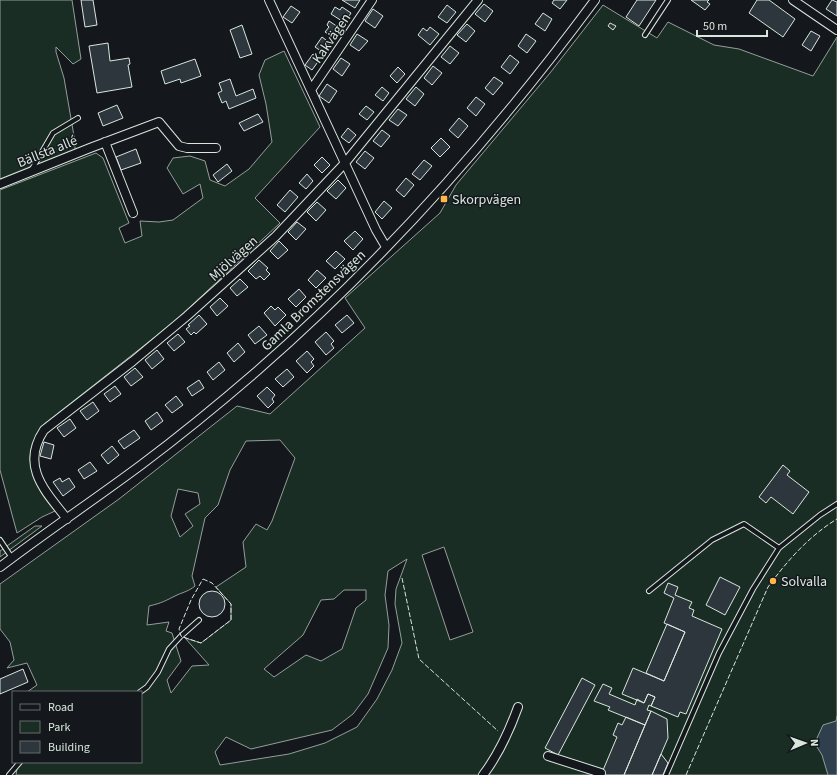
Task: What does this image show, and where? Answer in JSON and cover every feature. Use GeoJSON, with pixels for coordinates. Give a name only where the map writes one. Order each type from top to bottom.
{"type":"FeatureCollection","features":[{"type":"Feature","properties":{"kind":"street"},"geometry":{"type":"LineString","coordinates":[[268,0],[386,247]]}},
{"type":"Feature","properties":{"kind":"street","name":"Kakvägen"},"geometry":{"type":"LineString","coordinates":[[311,90],[372,0]]}},
{"type":"Feature","properties":{"kind":"street","name":"Mjölvägen"},"geometry":{"type":"LineString","coordinates":[[67,519],[38,480],[34,459],[35,451],[44,430],[188,316],[266,245],[345,163],[478,0]]}},
{"type":"Feature","properties":{"kind":"street","name":"Gamla Bromstensvägen"},"geometry":{"type":"LineString","coordinates":[[0,568],[174,440],[257,371],[323,310],[448,183],[545,65],[594,0]]}},
{"type":"Feature","properties":{"kind":"street"},"geometry":{"type":"LineString","coordinates":[[793,0],[837,30]]}},
{"type":"Feature","properties":{"kind":"street","name":"Bällsta allé"},"geometry":{"type":"LineString","coordinates":[[0,184],[159,122],[179,146],[187,148],[216,148]]}},
{"type":"Feature","properties":{"kind":"street"},"geometry":{"type":"LineString","coordinates":[[105,142],[133,212]]}},
{"type":"Feature","properties":{"kind":"street"},"geometry":{"type":"LineString","coordinates":[[483,775],[494,761],[509,733],[518,707]]}},
{"type":"Feature","properties":{"kind":"street"},"geometry":{"type":"LineString","coordinates":[[548,756],[602,773]]}},
{"type":"Feature","properties":{"kind":"lane"},"geometry":{"type":"LineString","coordinates":[[645,35],[668,0]]}},
{"type":"Feature","properties":{"kind":"lane"},"geometry":{"type":"LineString","coordinates":[[31,172],[53,133],[78,118]]}},
{"type":"Feature","properties":{"kind":"lane"},"geometry":{"type":"LineString","coordinates":[[666,775],[719,654],[753,589],[779,548],[820,515],[837,504]]}},
{"type":"Feature","properties":{"kind":"lane"},"geometry":{"type":"LineString","coordinates":[[649,591],[712,540],[744,524],[779,548]]}},
{"type":"Feature","properties":{"kind":"lane"},"geometry":{"type":"LineString","coordinates":[[0,540],[12,558]]}},
{"type":"Feature","properties":{"kind":"lane"},"geometry":{"type":"LineString","coordinates":[[141,691],[147,687],[158,672],[168,649],[180,636],[199,620]]}},
{"type":"Feature","properties":{"kind":"lane"},"geometry":{"type":"LineString","coordinates":[[9,775],[19,763]]}},
{"type":"Feature","properties":{"kind":"green space"},"geometry":{"type":"Polygon","coordinates":[[[0,0],[72,0],[81,59],[73,64],[56,47],[56,52],[64,78],[75,142],[75,150],[0,182],[0,0]]]}},
{"type":"Feature","properties":{"kind":"green space"},"geometry":{"type":"Polygon","coordinates":[[[603,5],[657,38],[668,22],[714,45],[739,49],[813,76],[837,37],[837,775],[16,775],[18,763],[142,763],[142,691],[28,691],[37,685],[27,663],[7,668],[14,660],[10,642],[0,629],[0,584],[119,499],[237,406],[270,414],[365,328],[345,298],[440,213],[456,185],[550,73],[603,5]],[[280,440],[246,441],[230,470],[218,505],[205,518],[192,576],[195,586],[163,602],[149,606],[147,625],[169,622],[166,631],[172,633],[181,661],[167,680],[171,693],[192,666],[209,665],[185,638],[201,643],[231,620],[231,604],[216,587],[246,567],[243,542],[256,524],[267,530],[272,521],[295,458],[280,440]],[[178,489],[171,516],[180,537],[193,526],[185,514],[200,504],[198,493],[178,489]],[[444,547],[422,555],[450,640],[473,632],[444,547]],[[407,559],[388,571],[385,595],[389,625],[388,648],[368,694],[353,714],[332,730],[251,749],[226,737],[215,752],[220,765],[289,754],[325,743],[357,727],[377,699],[392,670],[402,643],[395,604],[396,589],[407,559]],[[344,590],[334,599],[321,600],[303,635],[264,669],[274,677],[306,655],[321,661],[342,649],[356,608],[366,600],[366,590],[344,590]]]}},
{"type":"Feature","properties":{"kind":"green space"},"geometry":{"type":"Polygon","coordinates":[[[284,51],[320,127],[255,198],[280,223],[174,322],[43,425],[31,449],[31,468],[38,486],[55,511],[42,517],[17,533],[0,470],[0,190],[96,153],[103,158],[129,223],[119,228],[125,243],[142,236],[140,221],[159,222],[173,220],[203,198],[200,184],[183,194],[167,168],[173,158],[190,156],[205,161],[210,180],[225,186],[249,169],[272,142],[266,104],[259,75],[265,60],[284,51]]]}},
{"type":"Feature","properties":{"kind":"green space"},"geometry":{"type":"Polygon","coordinates":[[[35,526],[42,526],[0,557],[0,551],[35,526]]]}},
{"type":"Feature","properties":{"kind":"water"},"geometry":{"type":"Polygon","coordinates":[[[837,716],[837,775],[828,775],[822,755],[817,747],[817,738],[823,725],[836,721],[837,716]]]}},
{"type":"Feature","properties":{"kind":"building"},"geometry":{"type":"Polygon","coordinates":[[[81,0],[93,0],[97,25],[85,27],[81,0]]]}},
{"type":"Feature","properties":{"kind":"building"},"geometry":{"type":"Polygon","coordinates":[[[342,0],[360,0],[355,8],[342,0]]]}},
{"type":"Feature","properties":{"kind":"building"},"geometry":{"type":"Polygon","coordinates":[[[554,0],[567,0],[560,9],[552,3],[554,0]]]}},
{"type":"Feature","properties":{"kind":"building"},"geometry":{"type":"Polygon","coordinates":[[[637,0],[656,0],[639,26],[626,17],[637,0]]]}},
{"type":"Feature","properties":{"kind":"building"},"geometry":{"type":"Polygon","coordinates":[[[691,0],[709,0],[707,2],[710,4],[705,10],[691,0]]]}},
{"type":"Feature","properties":{"kind":"building"},"geometry":{"type":"Polygon","coordinates":[[[757,0],[769,0],[795,19],[783,37],[749,13],[757,0]]]}},
{"type":"Feature","properties":{"kind":"building"},"geometry":{"type":"Polygon","coordinates":[[[832,0],[837,2],[837,16],[826,9],[832,0]]]}},
{"type":"Feature","properties":{"kind":"building"},"geometry":{"type":"Polygon","coordinates":[[[484,4],[493,11],[485,22],[475,14],[484,4]]]}},
{"type":"Feature","properties":{"kind":"building"},"geometry":{"type":"Polygon","coordinates":[[[447,5],[456,12],[447,23],[438,17],[447,5]]]}},
{"type":"Feature","properties":{"kind":"building"},"geometry":{"type":"Polygon","coordinates":[[[291,6],[300,12],[292,23],[283,17],[291,6]]]}},
{"type":"Feature","properties":{"kind":"building"},"geometry":{"type":"Polygon","coordinates":[[[335,7],[340,10],[342,7],[351,13],[345,23],[331,14],[335,7]]]}},
{"type":"Feature","properties":{"kind":"building"},"geometry":{"type":"Polygon","coordinates":[[[373,9],[383,16],[375,28],[365,21],[373,9]]]}},
{"type":"Feature","properties":{"kind":"building"},"geometry":{"type":"Polygon","coordinates":[[[543,13],[552,19],[545,31],[535,24],[543,13]]]}},
{"type":"Feature","properties":{"kind":"building"},"geometry":{"type":"Polygon","coordinates":[[[329,21],[341,29],[334,38],[325,32],[329,27],[327,25],[329,21]]]}},
{"type":"Feature","properties":{"kind":"building"},"geometry":{"type":"Polygon","coordinates":[[[610,23],[616,26],[613,30],[608,26],[610,23]]]}},
{"type":"Feature","properties":{"kind":"building"},"geometry":{"type":"Polygon","coordinates":[[[467,24],[475,31],[466,42],[457,35],[467,24]]]}},
{"type":"Feature","properties":{"kind":"building"},"geometry":{"type":"Polygon","coordinates":[[[242,25],[252,54],[240,58],[230,30],[242,25]]]}},
{"type":"Feature","properties":{"kind":"building"},"geometry":{"type":"Polygon","coordinates":[[[430,27],[439,34],[430,45],[418,35],[423,28],[427,31],[430,27]]]}},
{"type":"Feature","properties":{"kind":"building"},"geometry":{"type":"Polygon","coordinates":[[[811,31],[820,36],[811,51],[802,45],[811,31]]]}},
{"type":"Feature","properties":{"kind":"building"},"geometry":{"type":"Polygon","coordinates":[[[357,34],[368,41],[359,51],[350,45],[357,34]]]}},
{"type":"Feature","properties":{"kind":"building"},"geometry":{"type":"Polygon","coordinates":[[[526,34],[536,41],[527,53],[518,46],[526,34]]]}},
{"type":"Feature","properties":{"kind":"building"},"geometry":{"type":"Polygon","coordinates":[[[322,37],[330,43],[324,53],[315,47],[322,37]]]}},
{"type":"Feature","properties":{"kind":"building"},"geometry":{"type":"Polygon","coordinates":[[[108,43],[110,61],[129,58],[130,64],[128,65],[132,87],[97,93],[89,46],[108,43]]]}},
{"type":"Feature","properties":{"kind":"building"},"geometry":{"type":"Polygon","coordinates":[[[450,46],[459,53],[450,64],[441,57],[450,46]]]}},
{"type":"Feature","properties":{"kind":"building"},"geometry":{"type":"Polygon","coordinates":[[[313,54],[320,59],[312,70],[305,65],[313,54]]]}},
{"type":"Feature","properties":{"kind":"building"},"geometry":{"type":"Polygon","coordinates":[[[510,55],[519,62],[510,74],[501,67],[510,55]]]}},
{"type":"Feature","properties":{"kind":"building"},"geometry":{"type":"Polygon","coordinates":[[[341,58],[350,64],[342,76],[333,69],[341,58]]]}},
{"type":"Feature","properties":{"kind":"building"},"geometry":{"type":"Polygon","coordinates":[[[195,59],[201,76],[181,83],[180,79],[165,84],[161,71],[195,59]]]}},
{"type":"Feature","properties":{"kind":"building"},"geometry":{"type":"Polygon","coordinates":[[[433,66],[442,73],[432,85],[424,78],[433,66]]]}},
{"type":"Feature","properties":{"kind":"building"},"geometry":{"type":"Polygon","coordinates":[[[398,67],[405,74],[397,83],[390,76],[398,67]]]}},
{"type":"Feature","properties":{"kind":"building"},"geometry":{"type":"Polygon","coordinates":[[[494,77],[503,83],[493,95],[485,88],[494,77]]]}},
{"type":"Feature","properties":{"kind":"building"},"geometry":{"type":"Polygon","coordinates":[[[230,79],[236,96],[253,89],[256,98],[229,109],[226,101],[222,103],[218,93],[222,91],[219,83],[230,79]]]}},
{"type":"Feature","properties":{"kind":"building"},"geometry":{"type":"Polygon","coordinates":[[[327,84],[337,91],[329,103],[319,96],[327,84]]]}},
{"type":"Feature","properties":{"kind":"building"},"geometry":{"type":"Polygon","coordinates":[[[382,87],[389,93],[383,101],[375,95],[382,87]]]}},
{"type":"Feature","properties":{"kind":"building"},"geometry":{"type":"Polygon","coordinates":[[[416,87],[424,94],[415,106],[406,99],[416,87]]]}},
{"type":"Feature","properties":{"kind":"building"},"geometry":{"type":"Polygon","coordinates":[[[476,97],[485,104],[476,116],[467,108],[476,97]]]}},
{"type":"Feature","properties":{"kind":"building"},"geometry":{"type":"Polygon","coordinates":[[[117,105],[123,118],[103,126],[98,113],[117,105]]]}},
{"type":"Feature","properties":{"kind":"building"},"geometry":{"type":"Polygon","coordinates":[[[366,106],[374,112],[367,120],[359,114],[366,106]]]}},
{"type":"Feature","properties":{"kind":"building"},"geometry":{"type":"Polygon","coordinates":[[[398,109],[407,115],[398,126],[389,120],[398,109]]]}},
{"type":"Feature","properties":{"kind":"building"},"geometry":{"type":"Polygon","coordinates":[[[258,114],[263,122],[244,131],[239,123],[258,114]]]}},
{"type":"Feature","properties":{"kind":"building"},"geometry":{"type":"Polygon","coordinates":[[[459,118],[468,126],[458,138],[449,130],[459,118]]]}},
{"type":"Feature","properties":{"kind":"building"},"geometry":{"type":"Polygon","coordinates":[[[348,128],[356,135],[349,143],[341,137],[348,128]]]}},
{"type":"Feature","properties":{"kind":"building"},"geometry":{"type":"Polygon","coordinates":[[[382,130],[390,136],[381,147],[373,141],[382,130]]]}},
{"type":"Feature","properties":{"kind":"building"},"geometry":{"type":"Polygon","coordinates":[[[441,138],[450,147],[440,157],[431,148],[441,138]]]}},
{"type":"Feature","properties":{"kind":"building"},"geometry":{"type":"Polygon","coordinates":[[[136,149],[141,163],[121,170],[116,157],[136,149]]]}},
{"type":"Feature","properties":{"kind":"building"},"geometry":{"type":"Polygon","coordinates":[[[365,151],[374,158],[365,169],[356,162],[365,151]]]}},
{"type":"Feature","properties":{"kind":"building"},"geometry":{"type":"Polygon","coordinates":[[[322,157],[330,165],[322,173],[314,165],[322,157]]]}},
{"type":"Feature","properties":{"kind":"building"},"geometry":{"type":"Polygon","coordinates":[[[424,160],[432,166],[420,180],[412,174],[424,160]]]}},
{"type":"Feature","properties":{"kind":"building"},"geometry":{"type":"Polygon","coordinates":[[[227,164],[232,171],[218,182],[213,175],[227,164]]]}},
{"type":"Feature","properties":{"kind":"building"},"geometry":{"type":"Polygon","coordinates":[[[307,174],[313,181],[306,189],[299,183],[307,174]]]}},
{"type":"Feature","properties":{"kind":"building"},"geometry":{"type":"Polygon","coordinates":[[[406,178],[414,185],[404,197],[396,190],[406,178]]]}},
{"type":"Feature","properties":{"kind":"building"},"geometry":{"type":"Polygon","coordinates":[[[338,180],[346,188],[336,199],[327,191],[338,180]]]}},
{"type":"Feature","properties":{"kind":"building"},"geometry":{"type":"Polygon","coordinates":[[[290,190],[298,197],[285,212],[277,205],[290,190]]]}},
{"type":"Feature","properties":{"kind":"building"},"geometry":{"type":"Polygon","coordinates":[[[384,201],[392,208],[382,219],[375,212],[384,201]]]}},
{"type":"Feature","properties":{"kind":"building"},"geometry":{"type":"Polygon","coordinates":[[[317,202],[326,210],[316,221],[307,212],[317,202]]]}},
{"type":"Feature","properties":{"kind":"building"},"geometry":{"type":"Polygon","coordinates":[[[297,222],[306,229],[296,240],[288,232],[297,222]]]}},
{"type":"Feature","properties":{"kind":"building"},"geometry":{"type":"Polygon","coordinates":[[[355,231],[363,239],[353,250],[344,241],[355,231]]]}},
{"type":"Feature","properties":{"kind":"building"},"geometry":{"type":"Polygon","coordinates":[[[279,241],[288,250],[278,259],[270,251],[279,241]]]}},
{"type":"Feature","properties":{"kind":"building"},"geometry":{"type":"Polygon","coordinates":[[[336,251],[345,259],[335,269],[326,261],[336,251]]]}},
{"type":"Feature","properties":{"kind":"building"},"geometry":{"type":"Polygon","coordinates":[[[259,260],[268,268],[266,270],[270,274],[264,280],[260,276],[256,279],[248,271],[259,260]]]}},
{"type":"Feature","properties":{"kind":"building"},"geometry":{"type":"Polygon","coordinates":[[[317,270],[326,278],[316,288],[308,280],[317,270]]]}},
{"type":"Feature","properties":{"kind":"building"},"geometry":{"type":"Polygon","coordinates":[[[240,279],[248,287],[237,296],[230,288],[240,279]]]}},
{"type":"Feature","properties":{"kind":"building"},"geometry":{"type":"Polygon","coordinates":[[[299,289],[306,297],[296,307],[288,299],[299,289]]]}},
{"type":"Feature","properties":{"kind":"building"},"geometry":{"type":"Polygon","coordinates":[[[220,298],[228,306],[217,316],[210,307],[220,298]]]}},
{"type":"Feature","properties":{"kind":"building"},"geometry":{"type":"Polygon","coordinates":[[[271,306],[275,310],[278,307],[286,315],[275,326],[264,313],[271,306]]]}},
{"type":"Feature","properties":{"kind":"building"},"geometry":{"type":"Polygon","coordinates":[[[199,315],[207,324],[196,334],[194,332],[191,335],[186,329],[190,326],[188,325],[199,315]]]}},
{"type":"Feature","properties":{"kind":"building"},"geometry":{"type":"Polygon","coordinates":[[[347,315],[354,323],[342,333],[335,325],[347,315]]]}},
{"type":"Feature","properties":{"kind":"building"},"geometry":{"type":"Polygon","coordinates":[[[259,326],[267,335],[255,344],[248,335],[259,326]]]}},
{"type":"Feature","properties":{"kind":"building"},"geometry":{"type":"Polygon","coordinates":[[[326,332],[334,341],[331,344],[334,348],[326,355],[315,342],[326,332]]]}},
{"type":"Feature","properties":{"kind":"building"},"geometry":{"type":"Polygon","coordinates":[[[178,334],[185,342],[174,351],[167,343],[178,334]]]}},
{"type":"Feature","properties":{"kind":"building"},"geometry":{"type":"Polygon","coordinates":[[[238,343],[245,352],[234,362],[227,353],[238,343]]]}},
{"type":"Feature","properties":{"kind":"building"},"geometry":{"type":"Polygon","coordinates":[[[157,350],[164,359],[152,369],[145,360],[157,350]]]}},
{"type":"Feature","properties":{"kind":"building"},"geometry":{"type":"Polygon","coordinates":[[[307,351],[314,359],[311,362],[314,366],[307,373],[296,361],[307,351]]]}},
{"type":"Feature","properties":{"kind":"building"},"geometry":{"type":"Polygon","coordinates":[[[219,362],[225,370],[213,380],[207,372],[219,362]]]}},
{"type":"Feature","properties":{"kind":"building"},"geometry":{"type":"Polygon","coordinates":[[[135,368],[143,377],[131,386],[124,377],[135,368]]]}},
{"type":"Feature","properties":{"kind":"building"},"geometry":{"type":"Polygon","coordinates":[[[287,369],[294,377],[283,387],[275,379],[287,369]]]}},
{"type":"Feature","properties":{"kind":"building"},"geometry":{"type":"Polygon","coordinates":[[[199,380],[204,388],[192,396],[187,388],[199,380]]]}},
{"type":"Feature","properties":{"kind":"building"},"geometry":{"type":"Polygon","coordinates":[[[115,386],[121,394],[110,402],[104,394],[115,386]]]}},
{"type":"Feature","properties":{"kind":"building"},"geometry":{"type":"Polygon","coordinates":[[[267,387],[275,395],[272,399],[274,402],[268,408],[257,396],[267,387]]]}},
{"type":"Feature","properties":{"kind":"building"},"geometry":{"type":"Polygon","coordinates":[[[176,396],[183,405],[172,413],[165,405],[176,396]]]}},
{"type":"Feature","properties":{"kind":"building"},"geometry":{"type":"Polygon","coordinates":[[[93,402],[99,411],[87,420],[80,411],[93,402]]]}},
{"type":"Feature","properties":{"kind":"building"},"geometry":{"type":"Polygon","coordinates":[[[157,412],[163,421],[151,430],[145,421],[157,412]]]}},
{"type":"Feature","properties":{"kind":"building"},"geometry":{"type":"Polygon","coordinates":[[[70,419],[76,428],[64,437],[57,428],[70,419]]]}},
{"type":"Feature","properties":{"kind":"building"},"geometry":{"type":"Polygon","coordinates":[[[134,430],[140,438],[124,449],[118,441],[134,430]]]}},
{"type":"Feature","properties":{"kind":"building"},"geometry":{"type":"Polygon","coordinates":[[[44,442],[54,445],[51,459],[40,456],[44,442]]]}},
{"type":"Feature","properties":{"kind":"building"},"geometry":{"type":"Polygon","coordinates":[[[112,446],[119,455],[108,464],[101,455],[112,446]]]}},
{"type":"Feature","properties":{"kind":"building"},"geometry":{"type":"Polygon","coordinates":[[[90,462],[97,471],[84,479],[78,470],[90,462]]]}},
{"type":"Feature","properties":{"kind":"building"},"geometry":{"type":"Polygon","coordinates":[[[783,465],[790,471],[787,475],[809,492],[793,514],[771,497],[766,503],[759,497],[783,465]]]}},
{"type":"Feature","properties":{"kind":"building"},"geometry":{"type":"Polygon","coordinates":[[[60,478],[62,482],[69,478],[75,487],[63,496],[53,482],[60,478]]]}},
{"type":"Feature","properties":{"kind":"building"},"geometry":{"type":"Polygon","coordinates":[[[720,577],[740,587],[725,615],[706,605],[720,577]]]}},
{"type":"Feature","properties":{"kind":"building"},"geometry":{"type":"Polygon","coordinates":[[[668,583],[678,587],[675,595],[692,602],[689,608],[694,610],[692,616],[722,629],[686,714],[680,712],[678,717],[651,706],[655,697],[648,694],[644,703],[622,694],[633,668],[664,681],[685,632],[664,623],[674,598],[664,593],[668,583]]]}},
{"type":"Feature","properties":{"kind":"building"},"geometry":{"type":"Polygon","coordinates":[[[212,591],[221,595],[225,604],[221,613],[212,617],[203,613],[199,604],[203,595],[212,591]]]}},
{"type":"Feature","properties":{"kind":"building"},"geometry":{"type":"Polygon","coordinates":[[[667,624],[685,632],[664,681],[646,673],[667,624]]]}},
{"type":"Feature","properties":{"kind":"building"},"geometry":{"type":"Polygon","coordinates":[[[23,669],[28,682],[0,694],[0,679],[23,669]]]}},
{"type":"Feature","properties":{"kind":"building"},"geometry":{"type":"Polygon","coordinates":[[[582,678],[595,685],[558,755],[545,748],[582,678]]]}},
{"type":"Feature","properties":{"kind":"building"},"geometry":{"type":"Polygon","coordinates":[[[603,684],[612,688],[609,694],[635,705],[637,699],[644,703],[648,694],[655,697],[651,706],[649,705],[647,710],[651,711],[645,725],[608,710],[610,707],[594,701],[603,684]]]}},
{"type":"Feature","properties":{"kind":"building"},"geometry":{"type":"Polygon","coordinates":[[[651,711],[667,719],[668,738],[652,775],[624,775],[651,711]]]}},
{"type":"Feature","properties":{"kind":"building"},"geometry":{"type":"Polygon","coordinates":[[[626,717],[645,725],[624,775],[601,775],[617,737],[613,735],[618,723],[622,725],[626,717]]]}},
{"type":"Feature","properties":{"kind":"building"},"geometry":{"type":"Polygon","coordinates":[[[661,754],[668,763],[663,775],[652,775],[661,754]]]}},
{"type":"Feature","properties":{"kind":"fence"},"geometry":{"type":"LineString","coordinates":[[686,775],[768,587],[808,541],[837,519]]}},
{"type":"Feature","properties":{"kind":"fence"},"geometry":{"type":"LineString","coordinates":[[402,578],[419,659],[498,731]]}},
{"type":"Feature","properties":{"kind":"fence"},"geometry":{"type":"LineString","coordinates":[[203,579],[212,583],[231,604],[231,620],[201,643],[181,636],[179,629],[191,600],[203,579]]}},
{"type":"Feature","properties":{"kind":"place","name":"Skorpvägen"},"geometry":{"type":"Point","coordinates":[444,199]}},
{"type":"Feature","properties":{"kind":"place","name":"Solvalla"},"geometry":{"type":"Point","coordinates":[773,581]}}]}
